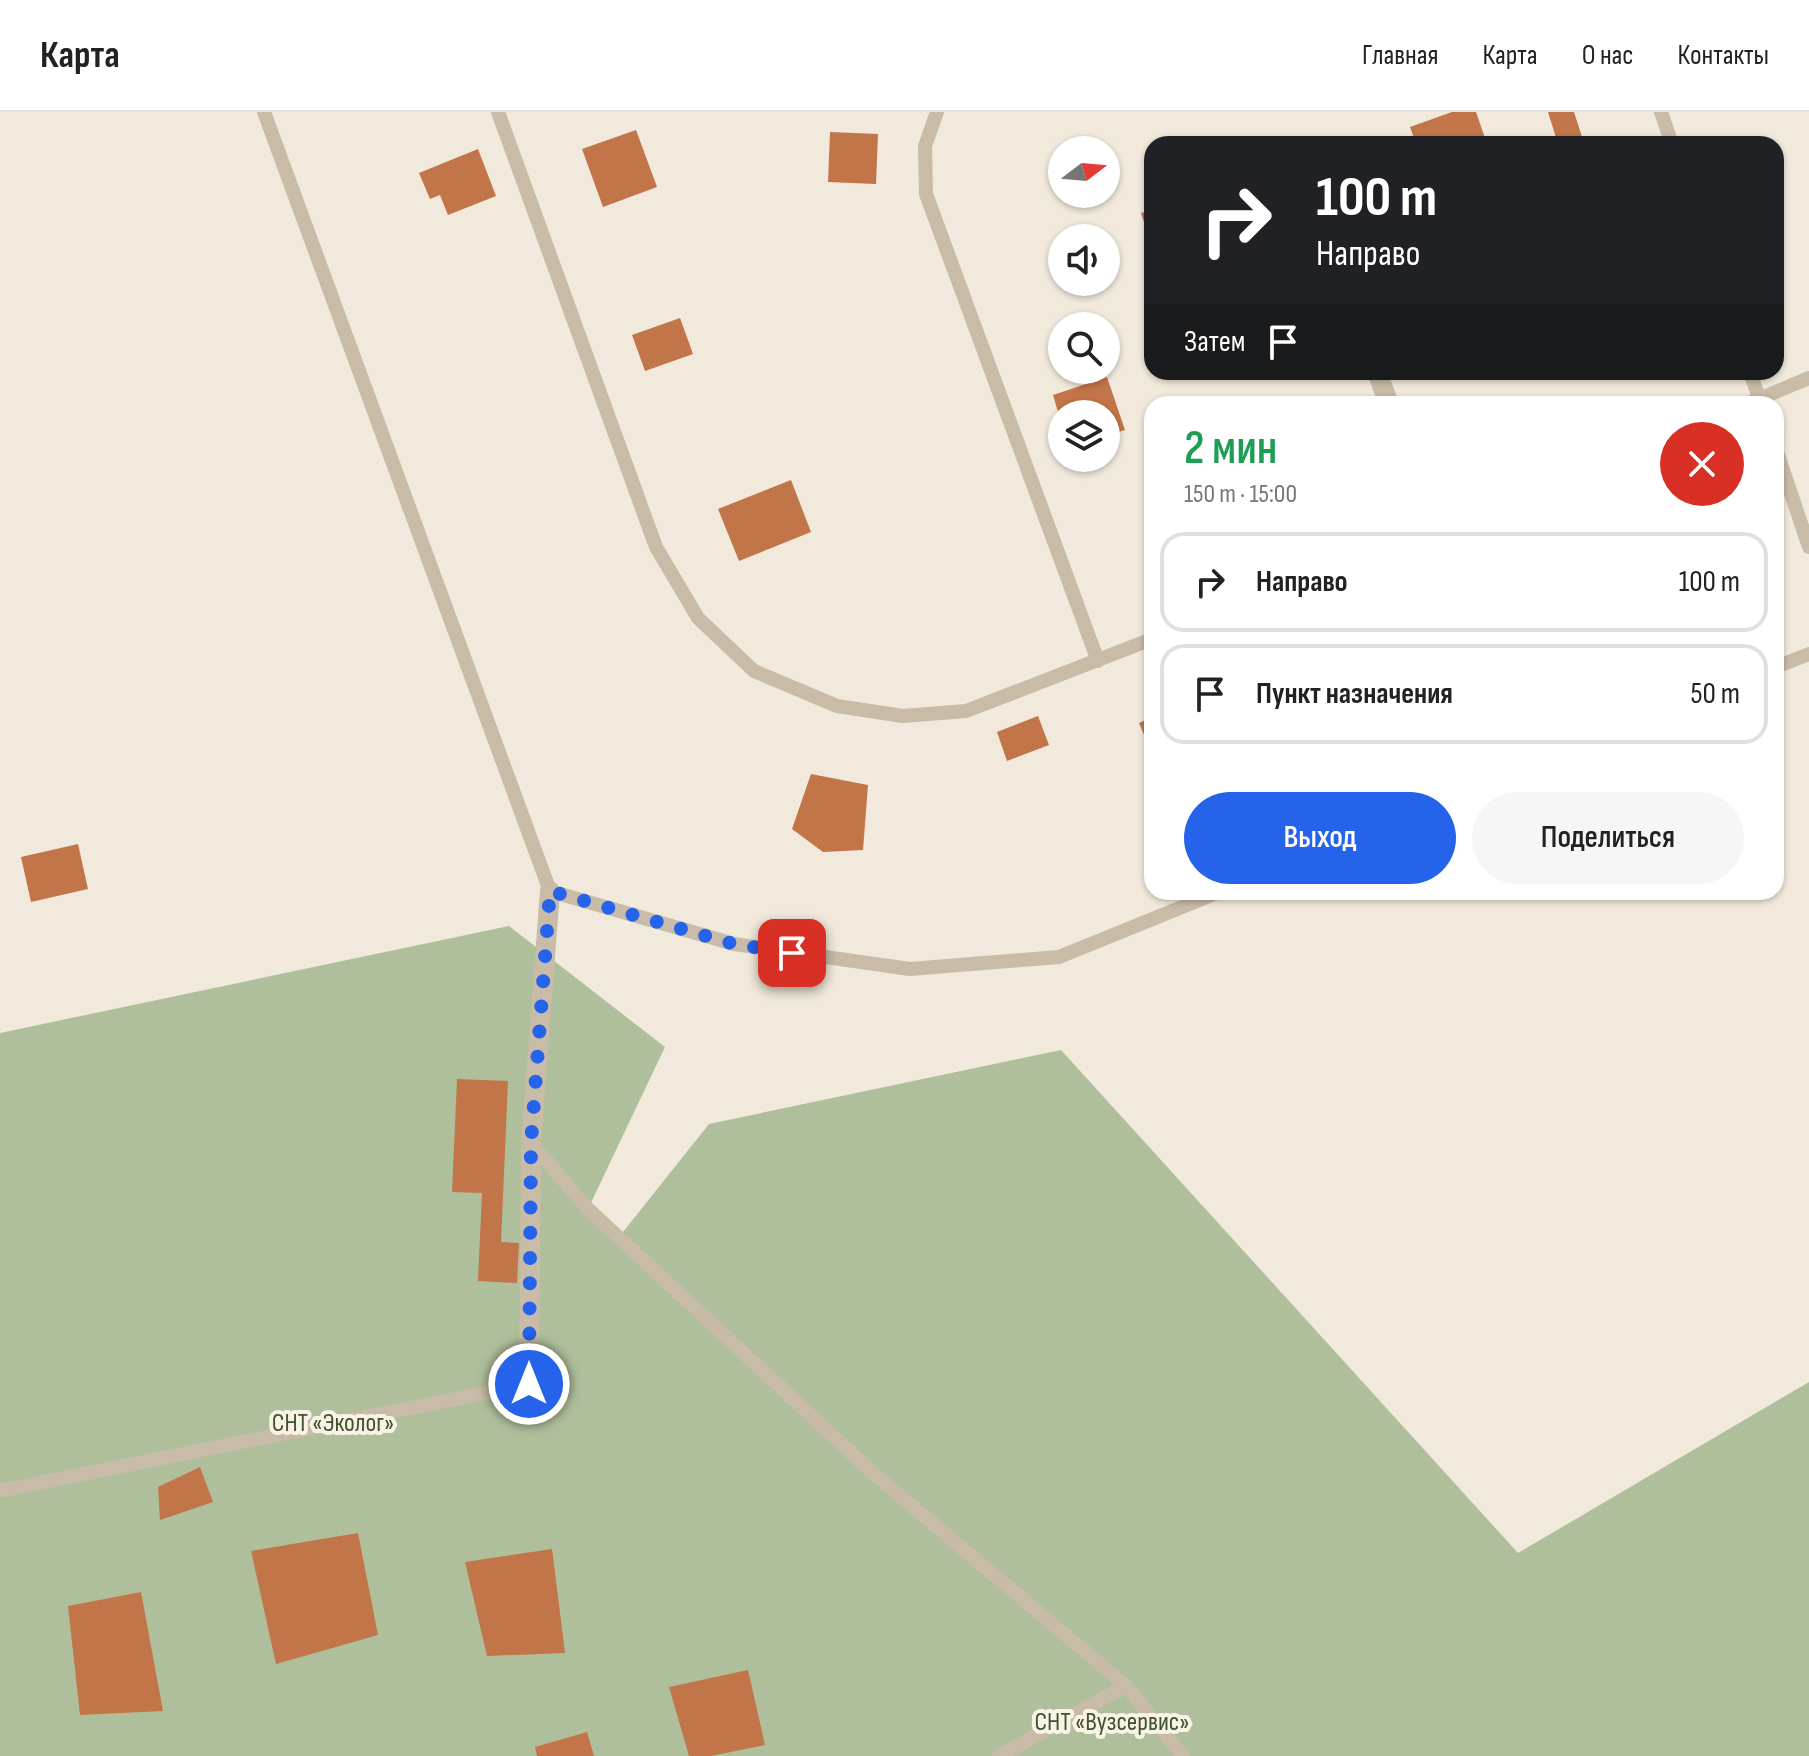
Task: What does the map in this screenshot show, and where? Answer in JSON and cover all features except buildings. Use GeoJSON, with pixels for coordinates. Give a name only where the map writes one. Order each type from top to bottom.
{"type":"FeatureCollection","features":[{"type":"Feature","properties":{"kind":"street"},"geometry":{"type":"LineString","coordinates":[[529,1384],[531,1143],[550,891]]}},
{"type":"Feature","properties":{"kind":"lane"},"geometry":{"type":"LineString","coordinates":[[264,112],[550,891],[734,944],[910,969],[1059,957],[1199,900]]}},
{"type":"Feature","properties":{"kind":"lane"},"geometry":{"type":"LineString","coordinates":[[498,112],[656,547],[698,618],[754,671],[837,706],[903,716],[966,711],[1144,642]]}},
{"type":"Feature","properties":{"kind":"lane"},"geometry":{"type":"LineString","coordinates":[[937,112],[925,146],[926,194],[1098,661]]}},
{"type":"Feature","properties":{"kind":"lane"},"geometry":{"type":"LineString","coordinates":[[1661,112],[1669,136]]}},
{"type":"Feature","properties":{"kind":"lane"},"geometry":{"type":"LineString","coordinates":[[1769,396],[1809,378]]}},
{"type":"Feature","properties":{"kind":"lane"},"geometry":{"type":"LineString","coordinates":[[1784,473],[1809,547]]}},
{"type":"Feature","properties":{"kind":"lane"},"geometry":{"type":"LineString","coordinates":[[1784,664],[1809,654]]}},
{"type":"Feature","properties":{"kind":"lane"},"geometry":{"type":"LineString","coordinates":[[531,1143],[588,1209],[874,1474],[1126,1686],[1183,1756]]}},
{"type":"Feature","properties":{"kind":"lane"},"geometry":{"type":"LineString","coordinates":[[0,1491],[529,1384]]}},
{"type":"Feature","properties":{"kind":"lane"},"geometry":{"type":"LineString","coordinates":[[999,1756],[1126,1686]]}},
{"type":"Feature","properties":{"kind":"green space"},"geometry":{"type":"Polygon","coordinates":[[[509,926],[665,1047],[588,1209],[619,1237],[709,1124],[1061,1050],[1518,1553],[1809,1382],[1809,1756],[0,1756],[0,1033],[509,926]]]}},
{"type":"Feature","properties":{"kind":"route"},"geometry":{"type":"LineString","coordinates":[[529,1384],[531,1143],[550,891],[734,944],[792,953]]}},
{"type":"Feature","properties":{"kind":"park label","name":"СНТ «Эколог»"},"geometry":{"type":"Point","coordinates":[333,1423]}},
{"type":"Feature","properties":{"kind":"park label","name":"СНТ «Вузсервис»"},"geometry":{"type":"Point","coordinates":[1112,1722]}}]}
